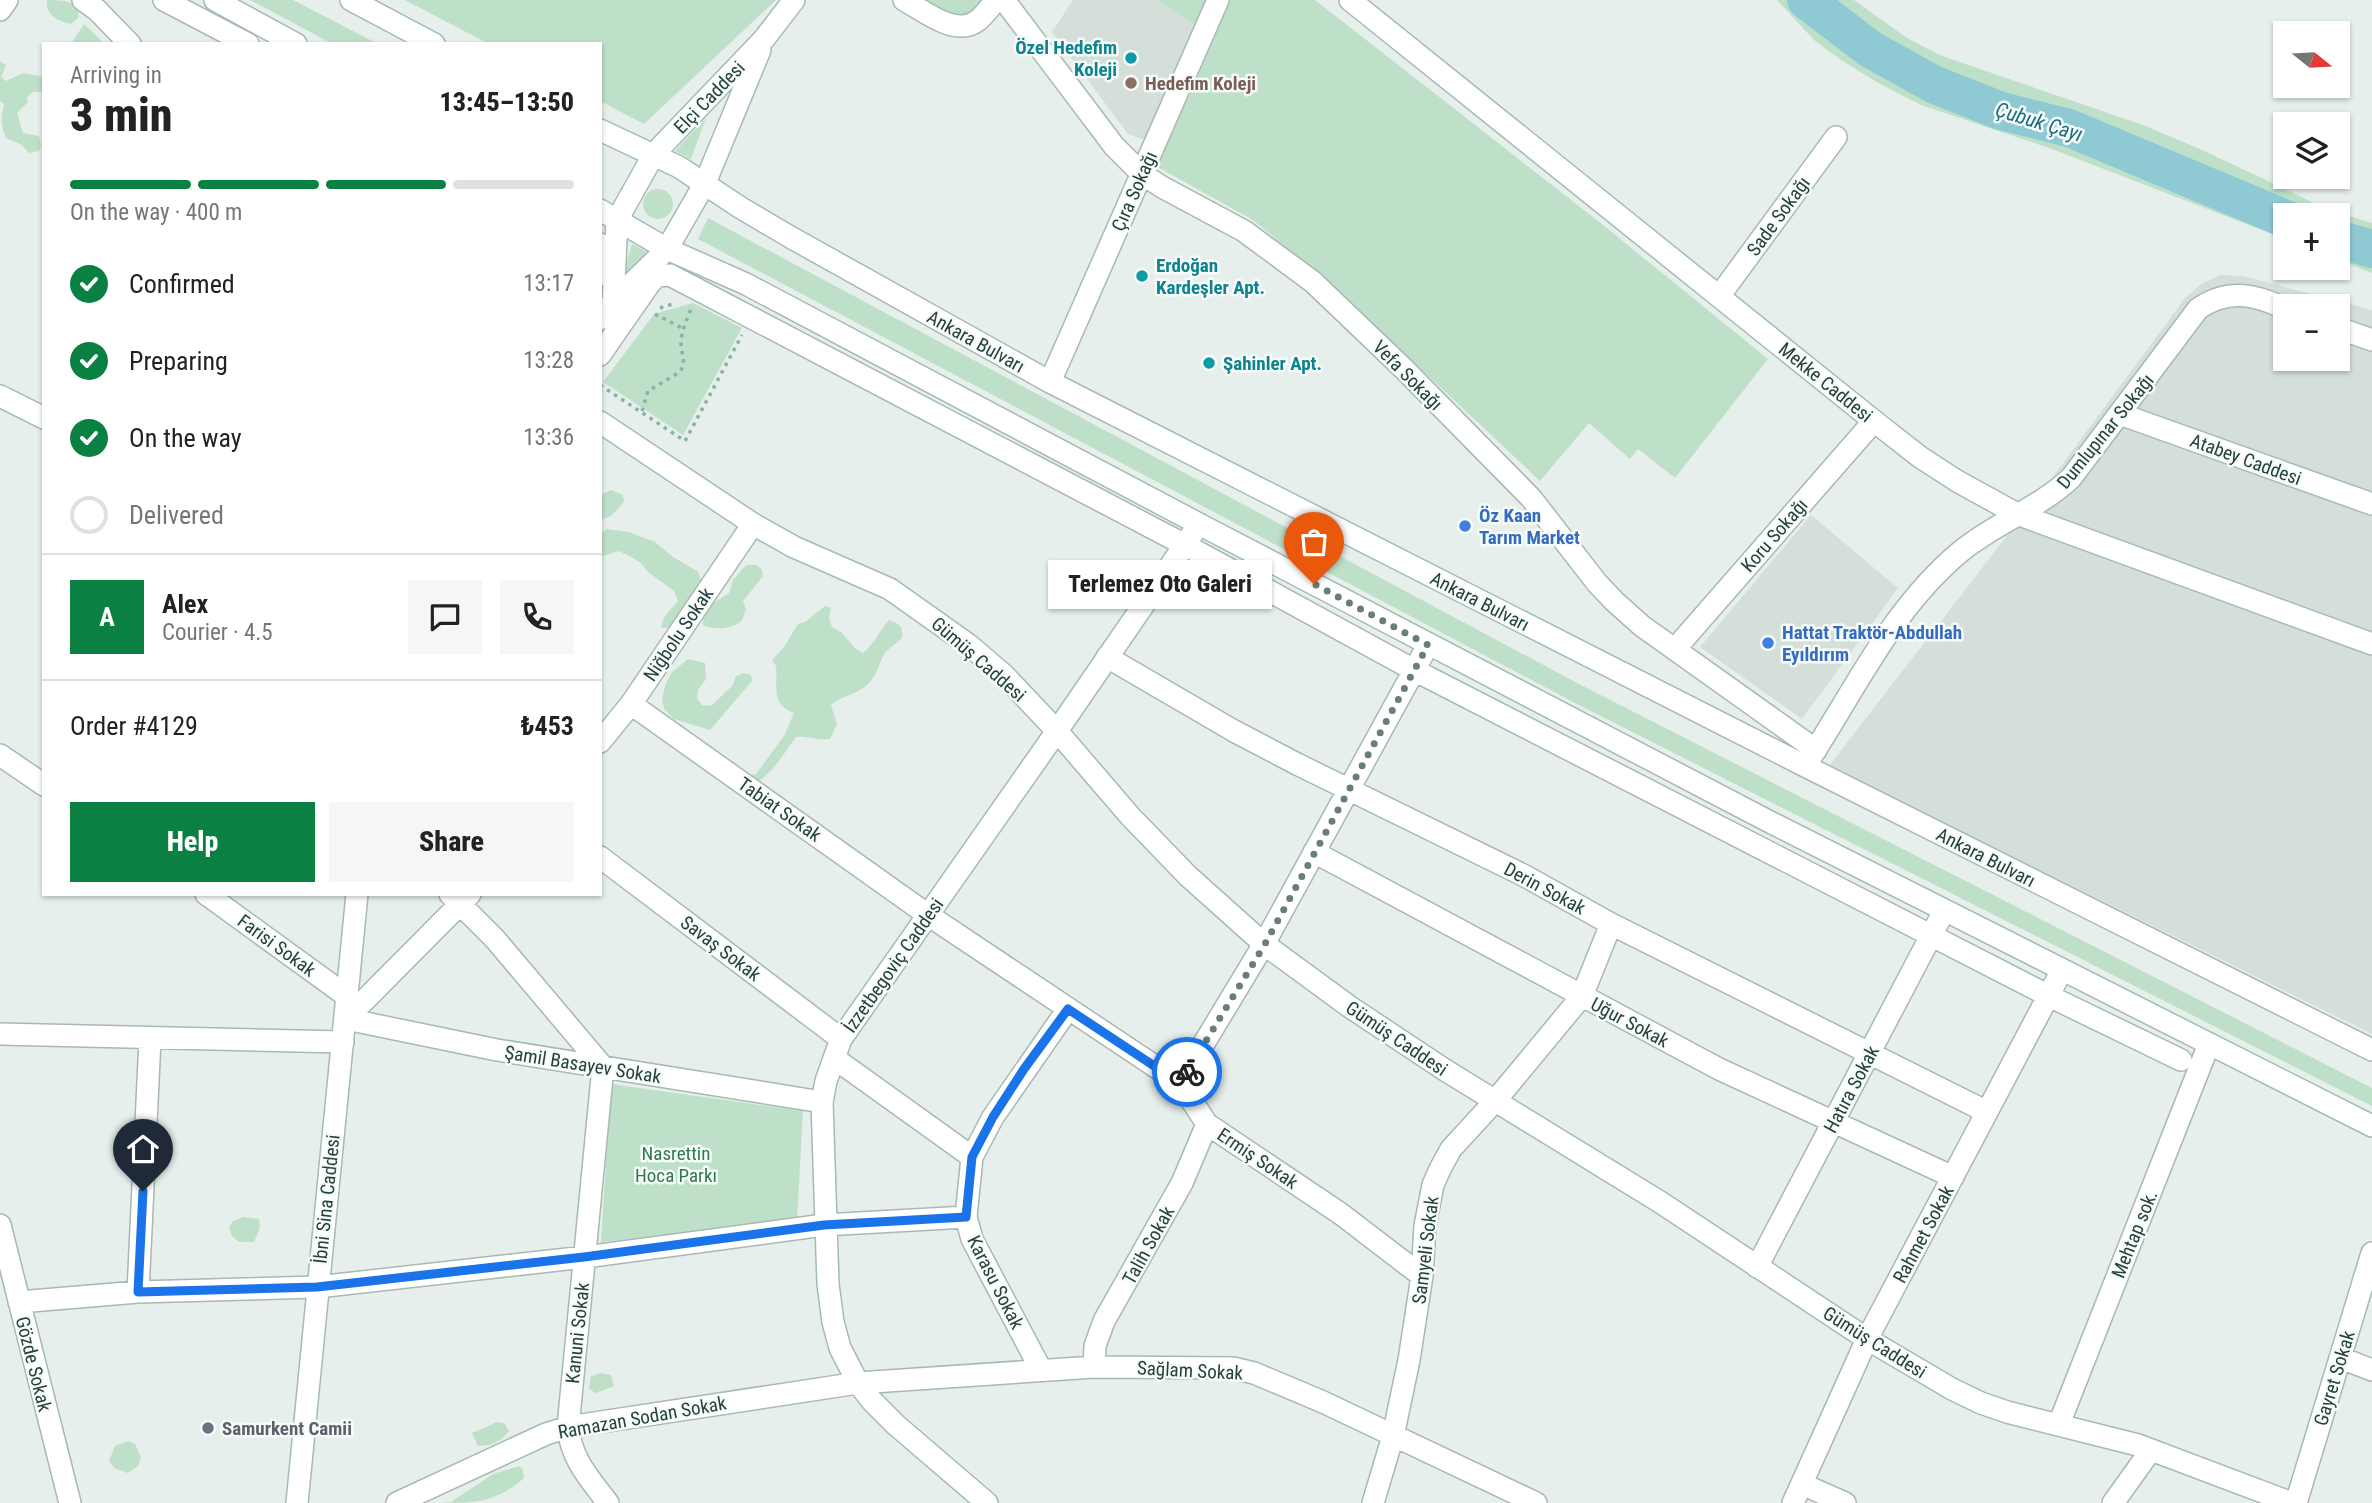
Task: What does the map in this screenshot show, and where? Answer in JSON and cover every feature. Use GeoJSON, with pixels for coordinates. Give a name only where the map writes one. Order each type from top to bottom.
{"type":"FeatureCollection","features":[{"type":"Feature","properties":{"kind":"street"},"geometry":{"type":"LineString","coordinates":[[0,10],[7,0]]}},
{"type":"Feature","properties":{"kind":"street"},"geometry":{"type":"LineString","coordinates":[[83,0],[97,10],[128,42]]}},
{"type":"Feature","properties":{"kind":"street"},"geometry":{"type":"LineString","coordinates":[[164,0],[244,42]]}},
{"type":"Feature","properties":{"kind":"street"},"geometry":{"type":"LineString","coordinates":[[215,0],[292,42]]}},
{"type":"Feature","properties":{"kind":"street"},"geometry":{"type":"LineString","coordinates":[[351,0],[430,42]]}},
{"type":"Feature","properties":{"kind":"street","name":"Elçi Caddesi"},"geometry":{"type":"LineString","coordinates":[[608,215],[654,154],[764,39],[794,0]]}},
{"type":"Feature","properties":{"kind":"street"},"geometry":{"type":"LineString","coordinates":[[904,0],[956,27],[967,26],[978,20],[996,0]]}},
{"type":"Feature","properties":{"kind":"street","name":"Vefa Sokağı"},"geometry":{"type":"LineString","coordinates":[[1004,0],[1114,146],[1142,174],[1244,232],[1313,282],[1405,370],[1531,498],[1614,601],[1811,758]]}},
{"type":"Feature","properties":{"kind":"street","name":"Çıra Sokağı"},"geometry":{"type":"LineString","coordinates":[[1049,382],[1218,0]]}},
{"type":"Feature","properties":{"kind":"street","name":"Mekke Caddesi"},"geometry":{"type":"LineString","coordinates":[[1350,0],[1874,421],[1938,469],[2017,514],[2372,644]]}},
{"type":"Feature","properties":{"kind":"street","name":"Elçi Caddesi"},"geometry":{"type":"LineString","coordinates":[[667,249],[705,183],[764,39]]}},
{"type":"Feature","properties":{"kind":"street","name":"Ankara Bulvarı"},"geometry":{"type":"LineString","coordinates":[[602,131],[654,154],[792,239],[1049,382],[1811,758],[2372,1050]]}},
{"type":"Feature","properties":{"kind":"street","name":"Sade Sokağı"},"geometry":{"type":"LineString","coordinates":[[1720,295],[1836,137]]}},
{"type":"Feature","properties":{"kind":"street"},"geometry":{"type":"LineString","coordinates":[[606,310],[608,215],[667,249],[746,284],[1428,645],[1944,911],[2372,1126]]}},
{"type":"Feature","properties":{"kind":"street"},"geometry":{"type":"LineString","coordinates":[[606,310],[667,249]]}},
{"type":"Feature","properties":{"kind":"street"},"geometry":{"type":"LineString","coordinates":[[602,352],[650,283],[657,276],[670,275],[1185,545],[1414,670],[2049,996],[2181,1060]]}},
{"type":"Feature","properties":{"kind":"street","name":"Dumlupınar Sokağı"},"geometry":{"type":"LineString","coordinates":[[1811,758],[1865,667],[1902,612],[1922,588],[1969,545],[2054,494],[2071,478],[2198,309],[2211,299],[2225,295],[2273,303]]}},
{"type":"Feature","properties":{"kind":"street"},"geometry":{"type":"LineString","coordinates":[[2350,332],[2372,340]]}},
{"type":"Feature","properties":{"kind":"street"},"geometry":{"type":"LineString","coordinates":[[0,396],[42,417]]}},
{"type":"Feature","properties":{"kind":"street","name":"Atabey Caddesi"},"geometry":{"type":"LineString","coordinates":[[2120,414],[2372,504]]}},
{"type":"Feature","properties":{"kind":"street","name":"Koru Sokağı"},"geometry":{"type":"LineString","coordinates":[[1675,649],[1874,421]]}},
{"type":"Feature","properties":{"kind":"street","name":"Gümüş Caddesi"},"geometry":{"type":"LineString","coordinates":[[602,423],[753,524],[794,547],[890,589],[919,608],[1004,676],[1058,731],[1188,876],[1265,944],[1350,1007],[1495,1101],[1660,1202],[1867,1339],[1951,1389],[1981,1403],[2151,1450],[2294,1503]]}},
{"type":"Feature","properties":{"kind":"street","name":"Niğbolu Sokak"},"geometry":{"type":"LineString","coordinates":[[602,740],[631,704],[753,524]]}},
{"type":"Feature","properties":{"kind":"street","name":"İzzetbegoviç Caddesi"},"geometry":{"type":"LineString","coordinates":[[980,1501],[896,1426],[858,1383],[840,1348],[833,1322],[824,1225],[822,1102],[837,1049],[1199,524]]}},
{"type":"Feature","properties":{"kind":"street"},"geometry":{"type":"LineString","coordinates":[[1180,1083],[1265,944],[1428,645]]}},
{"type":"Feature","properties":{"kind":"street","name":"Derin Sokak"},"geometry":{"type":"LineString","coordinates":[[1107,657],[1234,731],[1987,1112]]}},
{"type":"Feature","properties":{"kind":"street","name":"Tabiat Sokak"},"geometry":{"type":"LineString","coordinates":[[631,704],[928,915]]}},
{"type":"Feature","properties":{"kind":"street"},"geometry":{"type":"LineString","coordinates":[[0,755],[42,784]]}},
{"type":"Feature","properties":{"kind":"street","name":"Uğur Sokak"},"geometry":{"type":"LineString","coordinates":[[1314,852],[1719,1069],[1953,1177]]}},
{"type":"Feature","properties":{"kind":"street","name":"Savaş Sokak"},"geometry":{"type":"LineString","coordinates":[[602,859],[972,1157]]}},
{"type":"Feature","properties":{"kind":"street","name":"Farisi Sokak"},"geometry":{"type":"LineString","coordinates":[[209,896],[348,997]]}},
{"type":"Feature","properties":{"kind":"street","name":"İbni Sina Caddesi"},"geometry":{"type":"LineString","coordinates":[[297,1503],[357,896]]}},
{"type":"Feature","properties":{"kind":"street"},"geometry":{"type":"LineString","coordinates":[[345,1019],[461,898],[603,1068]]}},
{"type":"Feature","properties":{"kind":"street","name":"Hatıra Sokak"},"geometry":{"type":"LineString","coordinates":[[1757,1267],[1944,911]]}},
{"type":"Feature","properties":{"kind":"street","name":"Ermiş Sokak"},"geometry":{"type":"LineString","coordinates":[[928,915],[1180,1083],[1207,1124],[1341,1214],[1422,1276]]}},
{"type":"Feature","properties":{"kind":"street","name":"Samyeli Sokak"},"geometry":{"type":"LineString","coordinates":[[1373,1503],[1393,1436],[1409,1360],[1433,1185],[1451,1149],[1495,1101],[1582,996],[1611,924]]}},
{"type":"Feature","properties":{"kind":"street","name":"Rahmet Sokak"},"geometry":{"type":"LineString","coordinates":[[1798,1493],[1867,1339],[2062,970]]}},
{"type":"Feature","properties":{"kind":"street","name":"Karasu Sokak"},"geometry":{"type":"LineString","coordinates":[[1041,1370],[972,1239],[966,1217],[972,1157],[999,1107],[1068,1009]]}},
{"type":"Feature","properties":{"kind":"street","name":"Şamil Basayev Sokak"},"geometry":{"type":"LineString","coordinates":[[345,1019],[497,1050],[822,1102]]}},
{"type":"Feature","properties":{"kind":"street"},"geometry":{"type":"LineString","coordinates":[[0,1034],[343,1042]]}},
{"type":"Feature","properties":{"kind":"street"},"geometry":{"type":"LineString","coordinates":[[138,1292],[150,1039]]}},
{"type":"Feature","properties":{"kind":"street","name":"Mehtap sok."},"geometry":{"type":"LineString","coordinates":[[2059,1424],[2209,1044]]}},
{"type":"Feature","properties":{"kind":"street","name":"Kanuni Sokak"},"geometry":{"type":"LineString","coordinates":[[603,1068],[568,1427],[576,1459],[608,1503]]}},
{"type":"Feature","properties":{"kind":"street","name":"Talih Sokak"},"geometry":{"type":"LineString","coordinates":[[1094,1367],[1094,1346],[1104,1321],[1182,1183],[1207,1124]]}},
{"type":"Feature","properties":{"kind":"street"},"geometry":{"type":"LineString","coordinates":[[19,1302],[138,1292],[317,1287],[584,1257],[824,1225],[966,1217]]}},
{"type":"Feature","properties":{"kind":"street","name":"Gözde Sokak"},"geometry":{"type":"LineString","coordinates":[[0,1225],[70,1503]]}},
{"type":"Feature","properties":{"kind":"street","name":"Gayret Sokak"},"geometry":{"type":"LineString","coordinates":[[2294,1503],[2368,1282],[2372,1253]]}},
{"type":"Feature","properties":{"kind":"street"},"geometry":{"type":"LineString","coordinates":[[2341,1358],[2372,1370]]}},
{"type":"Feature","properties":{"kind":"street","name":"Sağlam Sokak"},"geometry":{"type":"LineString","coordinates":[[858,1383],[1094,1367],[1233,1368],[1323,1402],[1536,1503]]}},
{"type":"Feature","properties":{"kind":"street","name":"Ramazan Sodan Sokak"},"geometry":{"type":"LineString","coordinates":[[397,1503],[546,1434],[568,1427],[858,1383]]}},
{"type":"Feature","properties":{"kind":"street"},"geometry":{"type":"LineString","coordinates":[[2113,1503],[2151,1450]]}},
{"type":"Feature","properties":{"kind":"street"},"geometry":{"type":"LineString","coordinates":[[1798,1493],[1845,1503]]}},
{"type":"Feature","properties":{"kind":"path"},"geometry":{"type":"LineString","coordinates":[[684,329],[653,312],[685,301]]}},
{"type":"Feature","properties":{"kind":"path"},"geometry":{"type":"LineString","coordinates":[[642,412],[648,391],[680,372],[683,367],[685,359],[681,342],[693,303]]}},
{"type":"Feature","properties":{"kind":"path"},"geometry":{"type":"LineString","coordinates":[[602,386],[685,441],[747,326]]}},
{"type":"Feature","properties":{"kind":"shaded area","name":"Hedefim Koleji"},"geometry":{"type":"Polygon","coordinates":[[[1073,0],[1157,0],[1197,26],[1148,141],[1128,134],[1052,32],[1073,0]]]}},
{"type":"Feature","properties":{"kind":"shaded area"},"geometry":{"type":"Polygon","coordinates":[[[2220,275],[2243,276],[2311,294],[2273,294],[2273,371],[2350,371],[2350,304],[2372,310],[2372,1034],[1829,766],[2064,462],[2185,298],[2201,284],[2220,275]]]}},
{"type":"Feature","properties":{"kind":"shaded area"},"geometry":{"type":"Polygon","coordinates":[[[1811,515],[1898,588],[1802,719],[1700,647],[1811,515]]]}},
{"type":"Feature","properties":{"kind":"green space"},"geometry":{"type":"Polygon","coordinates":[[[47,0],[76,5],[79,8],[78,18],[71,24],[57,19],[48,10],[47,0]]]}},
{"type":"Feature","properties":{"kind":"green space"},"geometry":{"type":"Polygon","coordinates":[[[250,0],[293,0],[374,42],[329,42],[250,0]]]}},
{"type":"Feature","properties":{"kind":"green space"},"geometry":{"type":"Polygon","coordinates":[[[405,0],[776,0],[644,124],[602,102],[602,42],[485,42],[405,0]]]}},
{"type":"Feature","properties":{"kind":"green space"},"geometry":{"type":"Polygon","coordinates":[[[921,0],[983,0],[977,10],[961,20],[921,0]]]}},
{"type":"Feature","properties":{"kind":"green space"},"geometry":{"type":"Polygon","coordinates":[[[1157,0],[1208,0],[1197,26],[1157,0]]]}},
{"type":"Feature","properties":{"kind":"green space"},"geometry":{"type":"Polygon","coordinates":[[[1230,0],[1315,0],[1603,225],[1768,359],[1675,478],[1638,449],[1630,459],[1589,423],[1540,481],[1338,291],[1253,220],[1154,165],[1190,94],[1230,0]]]}},
{"type":"Feature","properties":{"kind":"green space"},"geometry":{"type":"Polygon","coordinates":[[[1777,0],[1854,0],[1907,38],[1942,56],[2143,125],[2273,183],[2273,189],[2285,189],[2314,203],[2273,203],[2273,234],[2052,149],[1921,105],[1880,84],[1814,40],[1777,0]]]}},
{"type":"Feature","properties":{"kind":"green space"},"geometry":{"type":"Polygon","coordinates":[[[84,24],[103,42],[72,42],[84,24]]]}},
{"type":"Feature","properties":{"kind":"green space"},"geometry":{"type":"Polygon","coordinates":[[[0,61],[6,65],[1,77],[6,81],[23,73],[42,77],[42,92],[33,92],[27,97],[28,102],[17,113],[23,133],[39,136],[39,151],[29,153],[22,145],[6,138],[2,121],[4,104],[0,101],[0,61]]]}},
{"type":"Feature","properties":{"kind":"green space"},"geometry":{"type":"Polygon","coordinates":[[[706,118],[691,159],[675,151],[706,118]]]}},
{"type":"Feature","properties":{"kind":"green space"},"geometry":{"type":"Polygon","coordinates":[[[658,189],[668,194],[673,204],[668,214],[658,219],[648,214],[643,204],[648,194],[658,189]]]}},
{"type":"Feature","properties":{"kind":"green space"},"geometry":{"type":"Polygon","coordinates":[[[2350,216],[2372,223],[2372,273],[2350,265],[2350,216]]]}},
{"type":"Feature","properties":{"kind":"green space"},"geometry":{"type":"Polygon","coordinates":[[[708,218],[1579,684],[2372,1088],[2372,1106],[1573,702],[698,239],[708,218]]]}},
{"type":"Feature","properties":{"kind":"green space"},"geometry":{"type":"Polygon","coordinates":[[[632,244],[649,253],[622,279],[632,244]]]}},
{"type":"Feature","properties":{"kind":"green space"},"geometry":{"type":"Polygon","coordinates":[[[693,303],[742,328],[683,435],[603,382],[654,314],[693,303]]]}},
{"type":"Feature","properties":{"kind":"green space"},"geometry":{"type":"Polygon","coordinates":[[[611,490],[623,495],[624,502],[611,516],[602,519],[602,494],[611,490]]]}},
{"type":"Feature","properties":{"kind":"green space"},"geometry":{"type":"Polygon","coordinates":[[[607,529],[629,532],[655,542],[673,557],[697,571],[702,580],[700,595],[670,628],[661,628],[664,617],[678,601],[674,591],[648,572],[641,563],[619,551],[602,556],[602,533],[607,529]]]}},
{"type":"Feature","properties":{"kind":"green space"},"geometry":{"type":"Polygon","coordinates":[[[746,565],[757,565],[763,576],[743,601],[746,609],[742,620],[734,626],[723,628],[703,625],[703,615],[710,605],[729,593],[733,580],[746,565]]]}},
{"type":"Feature","properties":{"kind":"green space"},"geometry":{"type":"Polygon","coordinates":[[[825,606],[831,608],[829,619],[832,627],[863,653],[889,620],[900,626],[902,638],[885,653],[869,683],[831,705],[837,724],[830,739],[796,737],[773,768],[756,783],[726,762],[733,761],[749,775],[756,774],[784,736],[794,713],[786,710],[778,700],[776,666],[772,660],[784,647],[798,624],[805,622],[825,606]]]}},
{"type":"Feature","properties":{"kind":"green space"},"geometry":{"type":"Polygon","coordinates":[[[688,659],[705,663],[706,679],[698,690],[697,699],[702,705],[711,706],[732,686],[736,676],[743,673],[751,675],[752,681],[710,730],[674,719],[664,709],[662,699],[666,683],[672,672],[688,659]]]}},
{"type":"Feature","properties":{"kind":"green space","name":"Nasrettin Hoca Parkı"},"geometry":{"type":"Polygon","coordinates":[[[611,1084],[803,1111],[797,1221],[601,1242],[611,1084]]]}},
{"type":"Feature","properties":{"kind":"green space"},"geometry":{"type":"Polygon","coordinates":[[[243,1217],[259,1219],[260,1228],[254,1242],[239,1242],[232,1236],[229,1228],[232,1222],[243,1217]]]}},
{"type":"Feature","properties":{"kind":"green space"},"geometry":{"type":"Polygon","coordinates":[[[601,1373],[611,1375],[614,1386],[596,1393],[589,1389],[591,1376],[601,1373]]]}},
{"type":"Feature","properties":{"kind":"green space"},"geometry":{"type":"Polygon","coordinates":[[[497,1422],[504,1423],[509,1431],[495,1443],[478,1446],[472,1433],[497,1422]]]}},
{"type":"Feature","properties":{"kind":"green space"},"geometry":{"type":"Polygon","coordinates":[[[128,1441],[135,1444],[141,1457],[138,1466],[128,1473],[114,1468],[109,1461],[115,1446],[128,1441]]]}},
{"type":"Feature","properties":{"kind":"green space"},"geometry":{"type":"Polygon","coordinates":[[[519,1466],[523,1470],[524,1478],[494,1497],[474,1502],[439,1503],[451,1502],[493,1474],[519,1466]]]}},
{"type":"Feature","properties":{"kind":"waterway","name":"Çubuk Çayı"},"geometry":{"type":"LineString","coordinates":[[1806,0],[1870,49],[1935,85],[2001,111],[2069,128],[2273,214]]}},
{"type":"Feature","properties":{"kind":"waterway","name":"Çubuk Çayı"},"geometry":{"type":"LineString","coordinates":[[2350,243],[2372,249]]}},
{"type":"Feature","properties":{"kind":"way so far"},"geometry":{"type":"LineString","coordinates":[[1187,1072],[1265,944],[1428,645],[1314,584]]}},
{"type":"Feature","properties":{"kind":"place","name":"Özel Hedefim Koleji"},"geometry":{"type":"Point","coordinates":[1131,58]}},
{"type":"Feature","properties":{"kind":"place","name":"Hedefim Koleji"},"geometry":{"type":"Point","coordinates":[1131,83]}},
{"type":"Feature","properties":{"kind":"place","name":"Erdoğan Kardeşler Apt."},"geometry":{"type":"Point","coordinates":[1142,276]}},
{"type":"Feature","properties":{"kind":"place","name":"Şahinler Apt."},"geometry":{"type":"Point","coordinates":[1209,363]}},
{"type":"Feature","properties":{"kind":"place","name":"Öz Kaan Tarım Market"},"geometry":{"type":"Point","coordinates":[1465,526]}},
{"type":"Feature","properties":{"kind":"place","name":"Terlemez Oto Galeri"},"geometry":{"type":"Point","coordinates":[1314,584]}},
{"type":"Feature","properties":{"kind":"place","name":"Hattat Traktör-Abdullah Eyıldırım"},"geometry":{"type":"Point","coordinates":[1768,643]}},
{"type":"Feature","properties":{"kind":"place","name":"Samurkent Camii"},"geometry":{"type":"Point","coordinates":[208,1428]}},
{"type":"Feature","properties":{"kind":"route"},"geometry":{"type":"LineString","coordinates":[[143,1191],[138,1292],[317,1287],[584,1257],[824,1225],[966,1217],[972,1157],[993,1117],[1024,1069],[1068,1009],[1180,1083],[1187,1072]]}}]}
